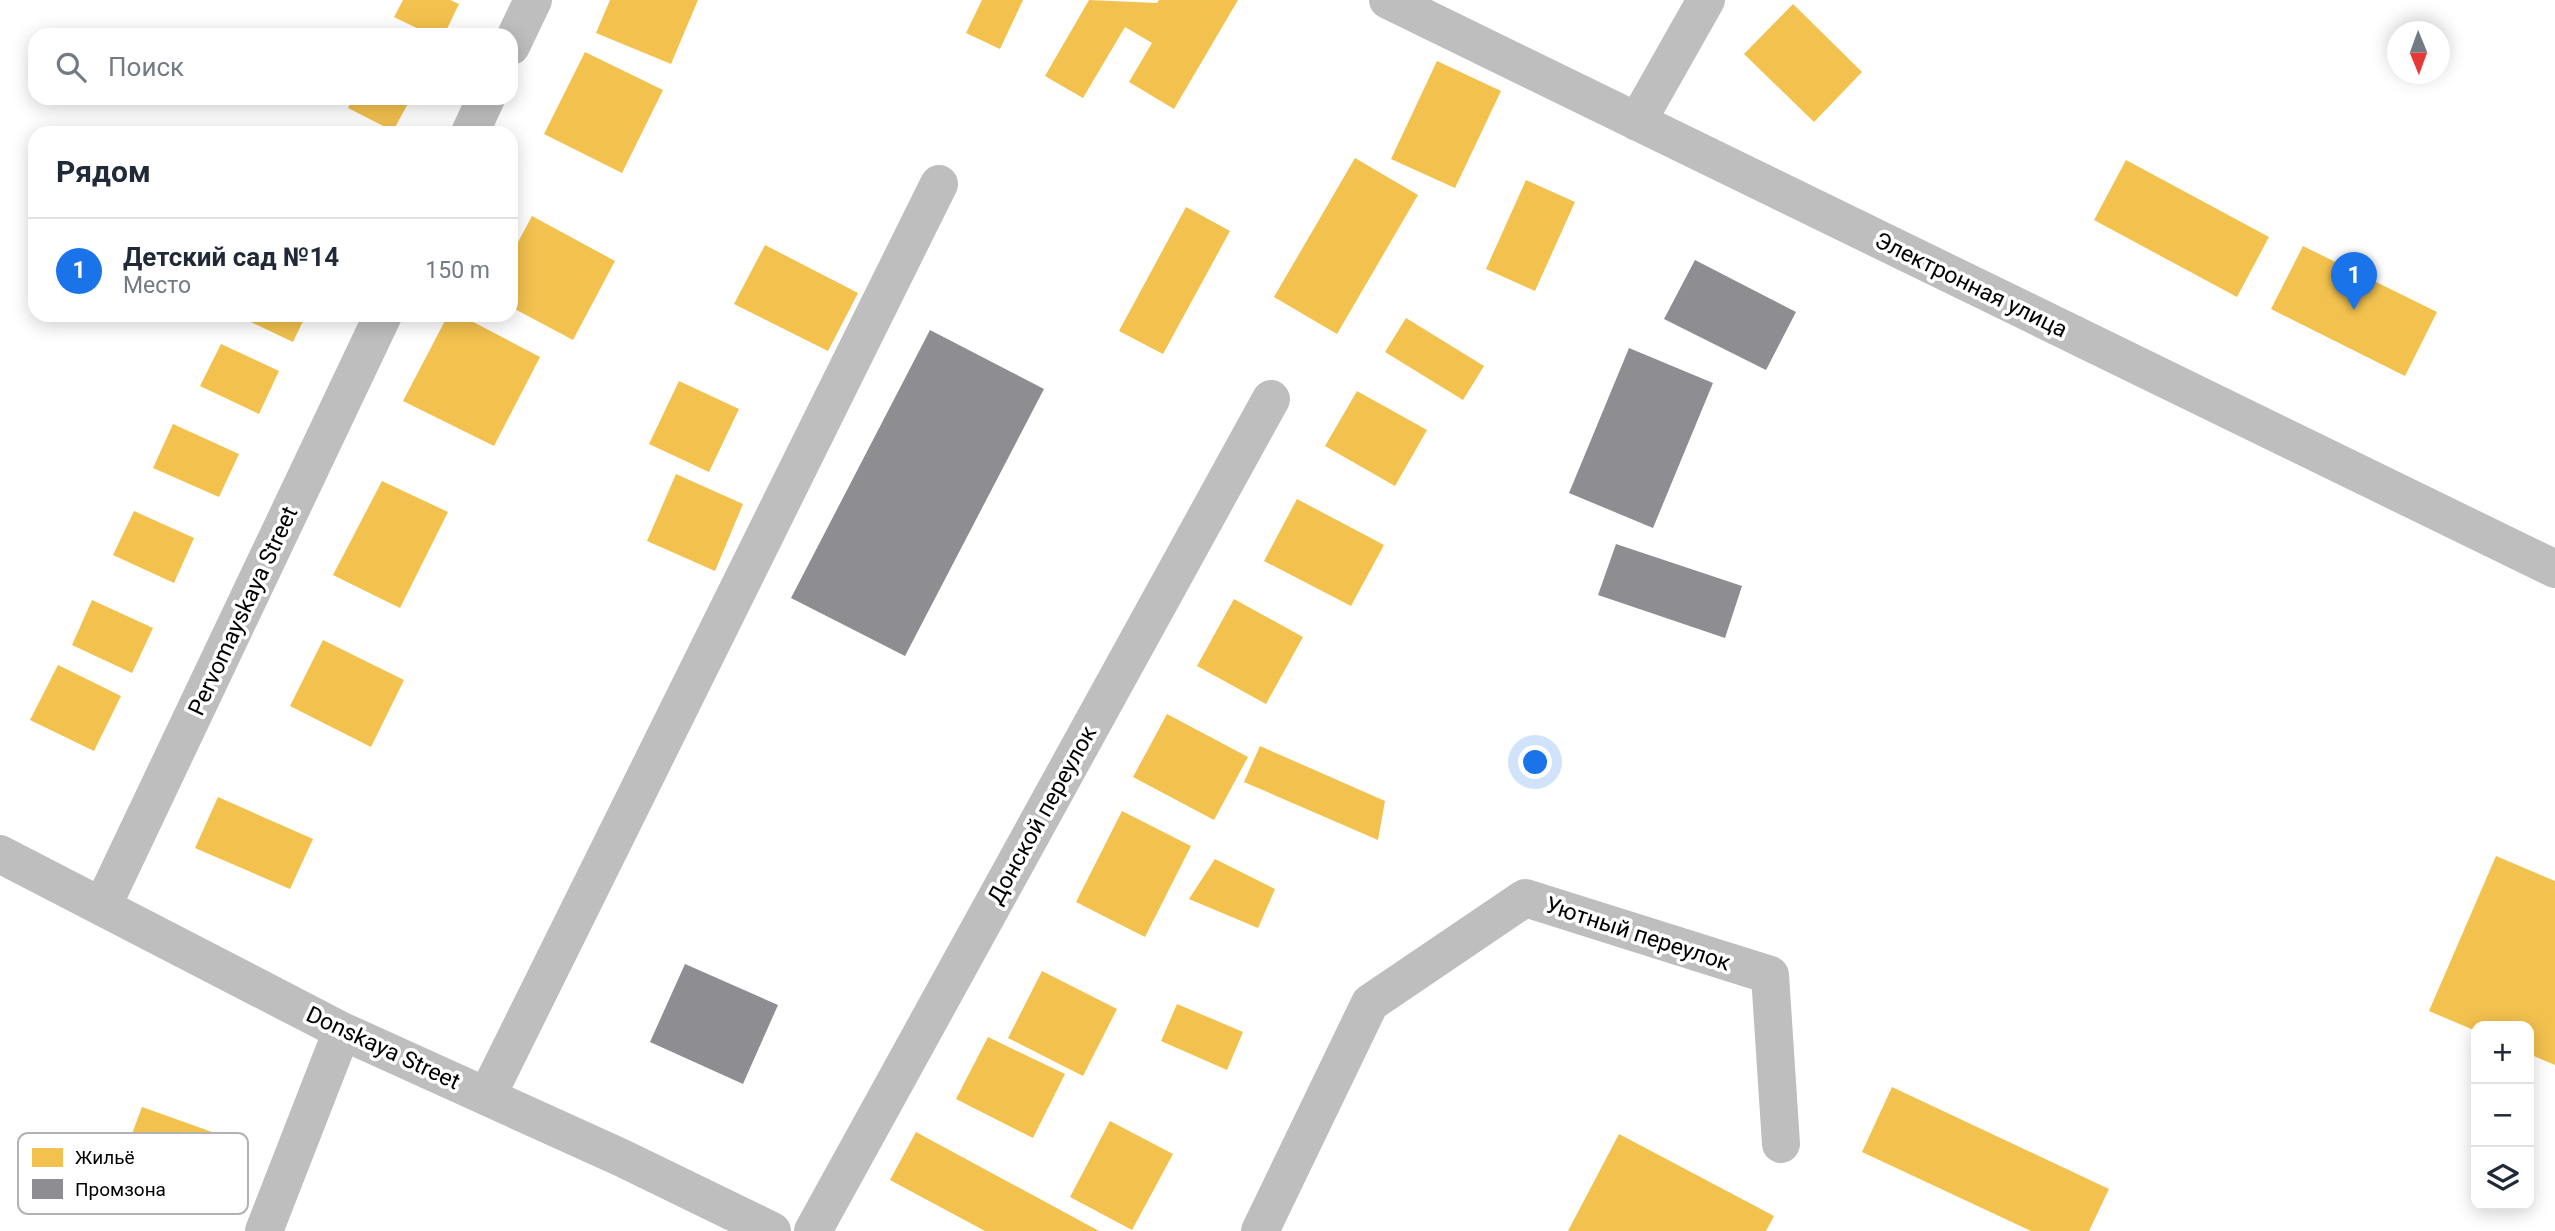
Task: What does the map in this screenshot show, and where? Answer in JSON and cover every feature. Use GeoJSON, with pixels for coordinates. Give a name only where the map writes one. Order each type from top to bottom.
{"type":"FeatureCollection","features":[{"type":"Feature","properties":{"kind":"street"},"geometry":{"type":"LineString","coordinates":[[518,31],[533,0]]}},
{"type":"Feature","properties":{"kind":"street","name":"Электронная улица"},"geometry":{"type":"LineString","coordinates":[[1388,0],[2555,569]]}},
{"type":"Feature","properties":{"kind":"street"},"geometry":{"type":"LineString","coordinates":[[1637,122],[1706,0]]}},
{"type":"Feature","properties":{"kind":"street"},"geometry":{"type":"LineString","coordinates":[[473,126],[483,105]]}},
{"type":"Feature","properties":{"kind":"street"},"geometry":{"type":"LineString","coordinates":[[487,1096],[939,184]]}},
{"type":"Feature","properties":{"kind":"street","name":"Pervomayskaya Street"},"geometry":{"type":"LineString","coordinates":[[102,907],[380,322]]}},
{"type":"Feature","properties":{"kind":"street","name":"Донской переулок"},"geometry":{"type":"LineString","coordinates":[[813,1231],[1270,399]]}},
{"type":"Feature","properties":{"kind":"street","name":"Donskaya Street"},"geometry":{"type":"LineString","coordinates":[[0,854],[342,1031],[487,1096],[719,1219],[772,1231]]}},
{"type":"Feature","properties":{"kind":"street","name":"Уютный переулок"},"geometry":{"type":"LineString","coordinates":[[1260,1231],[1370,1003],[1525,898],[1770,975],[1781,1144]]}},
{"type":"Feature","properties":{"kind":"street"},"geometry":{"type":"LineString","coordinates":[[264,1231],[342,1031]]}},
{"type":"Feature","properties":{"kind":"building: Жильё"},"geometry":{"type":"Polygon","coordinates":[[[403,0],[450,0],[459,4],[447,28],[417,28],[394,17],[403,0]]]}},
{"type":"Feature","properties":{"kind":"building: Жильё"},"geometry":{"type":"Polygon","coordinates":[[[610,0],[698,0],[671,64],[596,33],[610,0]]]}},
{"type":"Feature","properties":{"kind":"building: Жильё"},"geometry":{"type":"Polygon","coordinates":[[[982,0],[1023,0],[1000,49],[966,33],[982,0]]]}},
{"type":"Feature","properties":{"kind":"building: Жильё"},"geometry":{"type":"Polygon","coordinates":[[[1089,0],[1157,3],[1159,0],[1238,0],[1174,109],[1129,82],[1152,43],[1125,27],[1083,98],[1045,76],[1089,0]]]}},
{"type":"Feature","properties":{"kind":"building: Жильё"},"geometry":{"type":"Polygon","coordinates":[[[1793,4],[1862,72],[1814,122],[1744,54],[1793,4]]]}},
{"type":"Feature","properties":{"kind":"building: Жильё"},"geometry":{"type":"Polygon","coordinates":[[[585,52],[663,90],[622,173],[544,134],[585,52]]]}},
{"type":"Feature","properties":{"kind":"building: Жильё"},"geometry":{"type":"Polygon","coordinates":[[[1437,61],[1501,91],[1455,188],[1391,159],[1437,61]]]}},
{"type":"Feature","properties":{"kind":"building: Жильё"},"geometry":{"type":"Polygon","coordinates":[[[350,105],[407,105],[396,126],[383,126],[348,108],[350,105]]]}},
{"type":"Feature","properties":{"kind":"building: Жильё"},"geometry":{"type":"Polygon","coordinates":[[[1355,158],[1418,195],[1337,334],[1274,297],[1355,158]]]}},
{"type":"Feature","properties":{"kind":"building: Жильё"},"geometry":{"type":"Polygon","coordinates":[[[2126,160],[2269,237],[2237,297],[2094,220],[2126,160]]]}},
{"type":"Feature","properties":{"kind":"building: Жильё"},"geometry":{"type":"Polygon","coordinates":[[[1526,180],[1575,202],[1535,291],[1486,269],[1526,180]]]}},
{"type":"Feature","properties":{"kind":"building: Жильё"},"geometry":{"type":"Polygon","coordinates":[[[1186,207],[1230,231],[1163,354],[1119,331],[1186,207]]]}},
{"type":"Feature","properties":{"kind":"building: Жильё"},"geometry":{"type":"Polygon","coordinates":[[[532,216],[615,261],[573,340],[518,311],[518,242],[532,216]]]}},
{"type":"Feature","properties":{"kind":"building: Жильё"},"geometry":{"type":"Polygon","coordinates":[[[765,245],[858,293],[828,351],[734,304],[765,245]]]}},
{"type":"Feature","properties":{"kind":"building: Жильё"},"geometry":{"type":"Polygon","coordinates":[[[2303,246],[2437,312],[2405,376],[2271,309],[2303,246]]]}},
{"type":"Feature","properties":{"kind":"building: Жильё"},"geometry":{"type":"Polygon","coordinates":[[[1406,318],[1484,366],[1463,400],[1385,352],[1406,318]]]}},
{"type":"Feature","properties":{"kind":"building: Жильё"},"geometry":{"type":"Polygon","coordinates":[[[251,322],[303,322],[293,342],[251,322]]]}},
{"type":"Feature","properties":{"kind":"building: Жильё"},"geometry":{"type":"Polygon","coordinates":[[[444,322],[473,322],[540,357],[494,446],[403,401],[444,322]]]}},
{"type":"Feature","properties":{"kind":"building: Жильё"},"geometry":{"type":"Polygon","coordinates":[[[221,344],[279,371],[259,414],[200,386],[221,344]]]}},
{"type":"Feature","properties":{"kind":"building: Жильё"},"geometry":{"type":"Polygon","coordinates":[[[679,381],[739,409],[709,472],[649,444],[679,381]]]}},
{"type":"Feature","properties":{"kind":"building: Жильё"},"geometry":{"type":"Polygon","coordinates":[[[1357,391],[1427,430],[1395,486],[1325,446],[1357,391]]]}},
{"type":"Feature","properties":{"kind":"building: Жильё"},"geometry":{"type":"Polygon","coordinates":[[[173,424],[239,454],[219,497],[153,468],[173,424]]]}},
{"type":"Feature","properties":{"kind":"building: Жильё"},"geometry":{"type":"Polygon","coordinates":[[[676,474],[743,504],[715,571],[647,541],[676,474]]]}},
{"type":"Feature","properties":{"kind":"building: Жильё"},"geometry":{"type":"Polygon","coordinates":[[[382,481],[448,512],[400,608],[333,575],[382,481]]]}},
{"type":"Feature","properties":{"kind":"building: Жильё"},"geometry":{"type":"Polygon","coordinates":[[[1297,499],[1384,545],[1351,606],[1264,561],[1297,499]]]}},
{"type":"Feature","properties":{"kind":"building: Жильё"},"geometry":{"type":"Polygon","coordinates":[[[134,511],[194,538],[174,583],[113,555],[134,511]]]}},
{"type":"Feature","properties":{"kind":"building: Жильё"},"geometry":{"type":"Polygon","coordinates":[[[1234,599],[1303,637],[1266,704],[1197,666],[1234,599]]]}},
{"type":"Feature","properties":{"kind":"building: Жильё"},"geometry":{"type":"Polygon","coordinates":[[[92,600],[153,628],[132,673],[72,645],[92,600]]]}},
{"type":"Feature","properties":{"kind":"building: Жильё"},"geometry":{"type":"Polygon","coordinates":[[[323,640],[404,680],[371,747],[290,706],[323,640]]]}},
{"type":"Feature","properties":{"kind":"building: Жильё"},"geometry":{"type":"Polygon","coordinates":[[[58,665],[121,696],[94,751],[30,720],[58,665]]]}},
{"type":"Feature","properties":{"kind":"building: Жильё"},"geometry":{"type":"Polygon","coordinates":[[[1167,714],[1248,757],[1214,820],[1133,777],[1167,714]]]}},
{"type":"Feature","properties":{"kind":"building: Жильё"},"geometry":{"type":"Polygon","coordinates":[[[1260,746],[1385,801],[1378,840],[1244,782],[1260,746]]]}},
{"type":"Feature","properties":{"kind":"building: Жильё"},"geometry":{"type":"Polygon","coordinates":[[[218,797],[313,839],[290,889],[195,848],[218,797]]]}},
{"type":"Feature","properties":{"kind":"building: Жильё"},"geometry":{"type":"Polygon","coordinates":[[[1122,811],[1191,846],[1145,937],[1076,902],[1122,811]]]}},
{"type":"Feature","properties":{"kind":"building: Жильё"},"geometry":{"type":"Polygon","coordinates":[[[2496,856],[2555,881],[2555,1065],[2534,1056],[2534,1021],[2471,1021],[2471,1029],[2429,1011],[2496,856]]]}},
{"type":"Feature","properties":{"kind":"building: Жильё"},"geometry":{"type":"Polygon","coordinates":[[[1215,859],[1275,889],[1258,928],[1189,899],[1215,859]]]}},
{"type":"Feature","properties":{"kind":"building: Жильё"},"geometry":{"type":"Polygon","coordinates":[[[1042,971],[1117,1009],[1083,1076],[1008,1038],[1042,971]]]}},
{"type":"Feature","properties":{"kind":"building: Жильё"},"geometry":{"type":"Polygon","coordinates":[[[1177,1004],[1243,1032],[1227,1070],[1161,1041],[1177,1004]]]}},
{"type":"Feature","properties":{"kind":"building: Жильё"},"geometry":{"type":"Polygon","coordinates":[[[988,1037],[1065,1074],[1033,1138],[956,1099],[988,1037]]]}},
{"type":"Feature","properties":{"kind":"building: Жильё"},"geometry":{"type":"Polygon","coordinates":[[[1892,1087],[2109,1189],[2089,1231],[2031,1231],[1862,1152],[1892,1087]]]}},
{"type":"Feature","properties":{"kind":"building: Жильё"},"geometry":{"type":"Polygon","coordinates":[[[142,1107],[215,1133],[132,1133],[142,1107]]]}},
{"type":"Feature","properties":{"kind":"building: Жильё"},"geometry":{"type":"Polygon","coordinates":[[[1110,1121],[1173,1154],[1132,1230],[1070,1197],[1110,1121]]]}},
{"type":"Feature","properties":{"kind":"building: Жильё"},"geometry":{"type":"Polygon","coordinates":[[[916,1132],[1099,1231],[985,1231],[890,1180],[916,1132]]]}},
{"type":"Feature","properties":{"kind":"building: Жильё"},"geometry":{"type":"Polygon","coordinates":[[[1619,1134],[1774,1216],[1766,1231],[1568,1231],[1619,1134]]]}},
{"type":"Feature","properties":{"kind":"building: Промзона"},"geometry":{"type":"Polygon","coordinates":[[[1695,260],[1796,312],[1766,370],[1664,319],[1695,260]]]}},
{"type":"Feature","properties":{"kind":"building: Промзона"},"geometry":{"type":"Polygon","coordinates":[[[930,330],[1044,389],[905,656],[791,598],[930,330]]]}},
{"type":"Feature","properties":{"kind":"building: Промзона"},"geometry":{"type":"Polygon","coordinates":[[[1629,348],[1713,383],[1653,528],[1569,493],[1629,348]]]}},
{"type":"Feature","properties":{"kind":"building: Промзона"},"geometry":{"type":"Polygon","coordinates":[[[1616,544],[1742,586],[1725,638],[1598,595],[1616,544]]]}},
{"type":"Feature","properties":{"kind":"building: Промзона"},"geometry":{"type":"Polygon","coordinates":[[[685,964],[778,1005],[743,1084],[650,1042],[685,964]]]}},
{"type":"Feature","properties":{"kind":"place","name":"Детский сад №14"},"geometry":{"type":"Point","coordinates":[2354,310]}}]}
